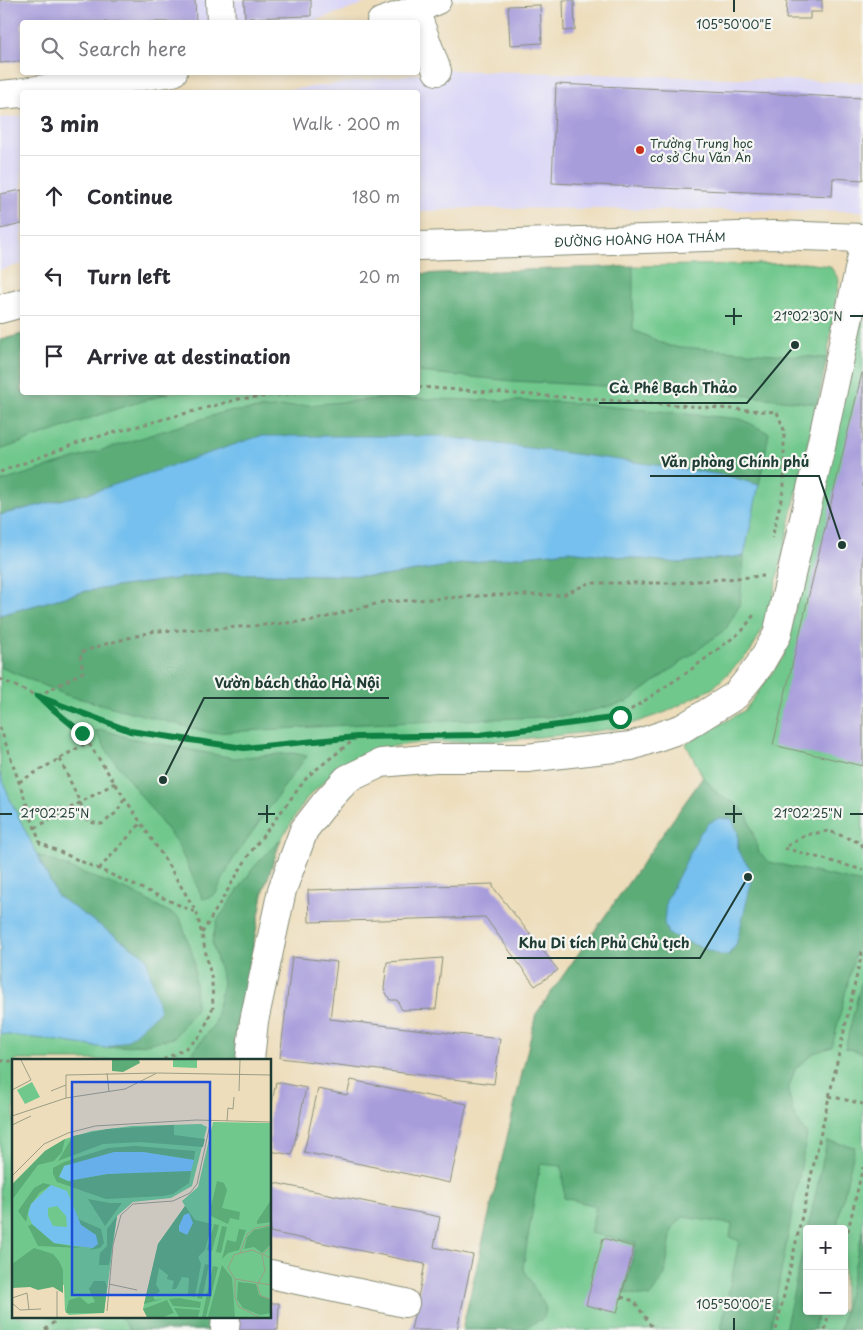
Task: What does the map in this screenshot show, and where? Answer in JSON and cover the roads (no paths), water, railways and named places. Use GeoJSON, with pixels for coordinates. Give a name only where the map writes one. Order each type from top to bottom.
{"type":"FeatureCollection","features":[{"type":"Feature","properties":{"kind":"main road"},"geometry":{"type":"LineString","coordinates":[[220,0],[221,20]]}},
{"type":"Feature","properties":{"kind":"main road"},"geometry":{"type":"LineString","coordinates":[[386,20],[426,5],[437,71]]}},
{"type":"Feature","properties":{"kind":"main road"},"geometry":{"type":"LineString","coordinates":[[38,90],[150,75]]}},
{"type":"Feature","properties":{"kind":"main road"},"geometry":{"type":"LineString","coordinates":[[0,95],[20,92]]}},
{"type":"Feature","properties":{"kind":"main road","name":"ĐƯỜNG HOÀNG HOA THÁM"},"geometry":{"type":"LineString","coordinates":[[420,246],[773,235],[863,238]]}},
{"type":"Feature","properties":{"kind":"main road"},"geometry":{"type":"LineString","coordinates":[[250,1059],[254,1020],[282,890],[304,830],[325,803],[347,780],[381,763],[435,758],[527,758],[631,746],[683,728],[736,695],[759,666],[777,635],[821,446],[863,251]]}},
{"type":"Feature","properties":{"kind":"main road"},"geometry":{"type":"LineString","coordinates":[[0,309],[20,304]]}},
{"type":"Feature","properties":{"kind":"main road"},"geometry":{"type":"LineString","coordinates":[[271,1274],[405,1303]]}},
{"type":"Feature","properties":{"kind":"water"},"geometry":{"type":"Polygon","coordinates":[[[260,436],[440,436],[671,467],[728,476],[759,485],[744,556],[679,563],[568,551],[473,562],[384,576],[217,573],[86,591],[0,615],[0,515],[93,492],[260,436]]]}},
{"type":"Feature","properties":{"kind":"water"},"geometry":{"type":"Polygon","coordinates":[[[0,772],[8,795],[57,896],[146,957],[160,1011],[128,1040],[105,1048],[0,1034],[0,772]]]}},
{"type":"Feature","properties":{"kind":"water"},"geometry":{"type":"Polygon","coordinates":[[[719,818],[732,819],[738,833],[738,850],[751,869],[752,880],[736,945],[728,955],[720,955],[668,934],[664,923],[666,901],[700,833],[709,823],[719,818]]]}},
{"type":"Feature","properties":{"kind":"place","name":"Trường Trung học cơ sở Chu Văn An"},"geometry":{"type":"Point","coordinates":[640,150]}},
{"type":"Feature","properties":{"kind":"place","name":"Cà Phê Bạch Thảo"},"geometry":{"type":"Point","coordinates":[795,345]}},
{"type":"Feature","properties":{"kind":"place","name":"Văn phòng Chính phủ"},"geometry":{"type":"Point","coordinates":[842,545]}},
{"type":"Feature","properties":{"kind":"place","name":"Vườn bách thảo Hà Nội"},"geometry":{"type":"Point","coordinates":[163,780]}},
{"type":"Feature","properties":{"kind":"place","name":"Khu Di tích Phủ Chủ tịch"},"geometry":{"type":"Point","coordinates":[748,877]}}]}
